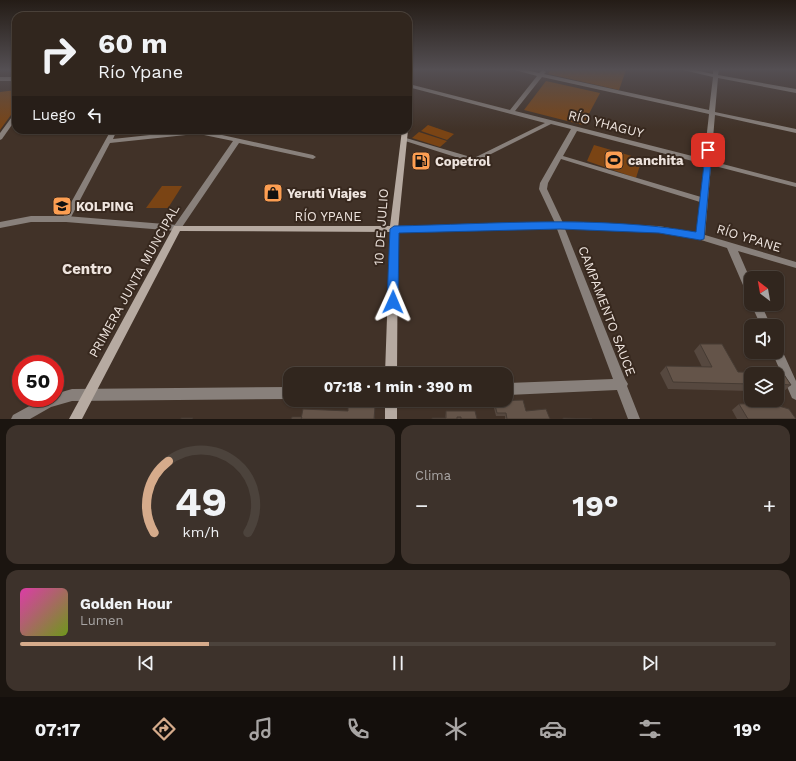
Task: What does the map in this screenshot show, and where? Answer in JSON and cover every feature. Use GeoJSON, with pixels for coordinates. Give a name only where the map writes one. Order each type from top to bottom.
{"type":"FeatureCollection","features":[{"type":"Feature","properties":{"kind":"main road","name":"10 DE JULIO"},"geometry":{"type":"LineString","coordinates":[[391,367],[394,229],[405,134]]}},
{"type":"Feature","properties":{"kind":"main road","name":"RÍO YPANE"},"geometry":{"type":"LineString","coordinates":[[177,228],[394,229]]}},
{"type":"Feature","properties":{"kind":"main road","name":"PRIMERA JUNTA MUNCIPAL"},"geometry":{"type":"LineString","coordinates":[[75,419],[177,228]]}},
{"type":"Feature","properties":{"kind":"main road"},"geometry":{"type":"LineString","coordinates":[[391,407],[391,419]]}},
{"type":"Feature","properties":{"kind":"street","name":"RÍO YHAGUY"},"geometry":{"type":"LineString","coordinates":[[444,90],[511,112],[796,185]]}},
{"type":"Feature","properties":{"kind":"street"},"geometry":{"type":"LineString","coordinates":[[511,112],[529,90]]}},
{"type":"Feature","properties":{"kind":"street"},"geometry":{"type":"LineString","coordinates":[[614,90],[796,131]]}},
{"type":"Feature","properties":{"kind":"street"},"geometry":{"type":"LineString","coordinates":[[700,237],[714,90]]}},
{"type":"Feature","properties":{"kind":"street"},"geometry":{"type":"LineString","coordinates":[[0,138],[12,121]]}},
{"type":"Feature","properties":{"kind":"street"},"geometry":{"type":"LineString","coordinates":[[404,139],[470,160],[480,158],[551,122]]}},
{"type":"Feature","properties":{"kind":"street","name":"CAMPAMENTO SAUCE"},"geometry":{"type":"LineString","coordinates":[[575,128],[544,183],[543,189],[560,226],[622,384],[634,419]]}},
{"type":"Feature","properties":{"kind":"street"},"geometry":{"type":"LineString","coordinates":[[66,219],[112,134]]}},
{"type":"Feature","properties":{"kind":"street"},"geometry":{"type":"LineString","coordinates":[[108,141],[176,134]]}},
{"type":"Feature","properties":{"kind":"street"},"geometry":{"type":"LineString","coordinates":[[208,134],[313,157]]}},
{"type":"Feature","properties":{"kind":"street","name":"PRIMERA JUNTA MUNCIPAL"},"geometry":{"type":"LineString","coordinates":[[177,228],[237,141]]}},
{"type":"Feature","properties":{"kind":"street"},"geometry":{"type":"LineString","coordinates":[[560,157],[704,201]]}},
{"type":"Feature","properties":{"kind":"street","name":"RÍO YPANE"},"geometry":{"type":"LineString","coordinates":[[0,225],[31,219],[66,219],[177,228]]}},
{"type":"Feature","properties":{"kind":"street","name":"RÍO YPANE"},"geometry":{"type":"LineString","coordinates":[[394,229],[560,226],[659,229],[700,237],[796,265]]}},
{"type":"Feature","properties":{"kind":"street"},"geometry":{"type":"LineString","coordinates":[[731,246],[744,276]]}},
{"type":"Feature","properties":{"kind":"street"},"geometry":{"type":"LineString","coordinates":[[781,359],[796,392]]}},
{"type":"Feature","properties":{"kind":"street"},"geometry":{"type":"LineString","coordinates":[[513,389],[622,384]]}},
{"type":"Feature","properties":{"kind":"street"},"geometry":{"type":"LineString","coordinates":[[17,419],[49,402],[72,395],[88,393],[283,393]]}},
{"type":"Feature","properties":{"kind":"shaded area"},"geometry":{"type":"Polygon","coordinates":[[[12,90],[12,114],[0,130],[0,92],[12,90]]]}},
{"type":"Feature","properties":{"kind":"shaded area"},"geometry":{"type":"Polygon","coordinates":[[[540,90],[584,90],[600,93],[583,125],[524,110],[540,90]]]}},
{"type":"Feature","properties":{"kind":"shaded area"},"geometry":{"type":"Polygon","coordinates":[[[428,125],[454,134],[447,140],[421,131],[428,125]]]}},
{"type":"Feature","properties":{"kind":"shaded area"},"geometry":{"type":"Polygon","coordinates":[[[419,132],[447,141],[440,147],[412,138],[419,132]]]}},
{"type":"Feature","properties":{"kind":"shaded area","name":"canchita"},"geometry":{"type":"Polygon","coordinates":[[[594,145],[642,159],[636,178],[587,161],[594,145]]]}},
{"type":"Feature","properties":{"kind":"shaded area"},"geometry":{"type":"Polygon","coordinates":[[[162,186],[182,186],[168,208],[146,208],[162,186]]]}},
{"type":"Feature","properties":{"kind":"building"},"geometry":{"type":"Polygon","coordinates":[[[700,344],[722,344],[738,372],[744,372],[744,384],[673,382],[666,366],[712,367],[700,344]]]}},
{"type":"Feature","properties":{"kind":"building"},"geometry":{"type":"Polygon","coordinates":[[[784,374],[791,385],[784,384],[784,374]]]}},
{"type":"Feature","properties":{"kind":"building"},"geometry":{"type":"Polygon","coordinates":[[[513,400],[523,400],[526,411],[546,409],[550,419],[507,419],[506,413],[497,413],[496,407],[513,407],[513,400]]]}},
{"type":"Feature","properties":{"kind":"building"},"geometry":{"type":"Polygon","coordinates":[[[739,404],[744,404],[744,407],[782,407],[789,409],[796,419],[748,419],[739,404]]]}},
{"type":"Feature","properties":{"kind":"building"},"geometry":{"type":"Polygon","coordinates":[[[348,407],[375,407],[374,419],[301,419],[303,409],[348,411],[348,407]]]}},
{"type":"Feature","properties":{"kind":"building"},"geometry":{"type":"Polygon","coordinates":[[[446,411],[475,411],[477,419],[461,419],[461,417],[457,417],[457,419],[432,419],[446,418],[446,411]]]}},
{"type":"Feature","properties":{"kind":"building"},"geometry":{"type":"Polygon","coordinates":[[[292,417],[302,417],[301,419],[291,419],[292,417]]]}},
{"type":"Feature","properties":{"kind":"building"},"geometry":{"type":"Polygon","coordinates":[[[181,418],[193,418],[181,419],[181,418]]]}},
{"type":"Feature","properties":{"kind":"building"},"geometry":{"type":"Polygon","coordinates":[[[563,418],[592,419],[563,419],[563,418]]]}},
{"type":"Feature","properties":{"kind":"place","name":"canchita"},"geometry":{"type":"Point","coordinates":[614,160]}},
{"type":"Feature","properties":{"kind":"place","name":"Copetrol"},"geometry":{"type":"Point","coordinates":[421,161]}},
{"type":"Feature","properties":{"kind":"place","name":"Yeruti Viajes"},"geometry":{"type":"Point","coordinates":[273,193]}},
{"type":"Feature","properties":{"kind":"place","name":"KOLPING"},"geometry":{"type":"Point","coordinates":[62,206]}},
{"type":"Feature","properties":{"kind":"district","name":"Centro"},"geometry":{"type":"Point","coordinates":[87,269]}},
{"type":"Feature","properties":{"kind":"route"},"geometry":{"type":"LineString","coordinates":[[393,302],[394,229],[560,226],[659,229],[700,237],[708,150]]}}]}
